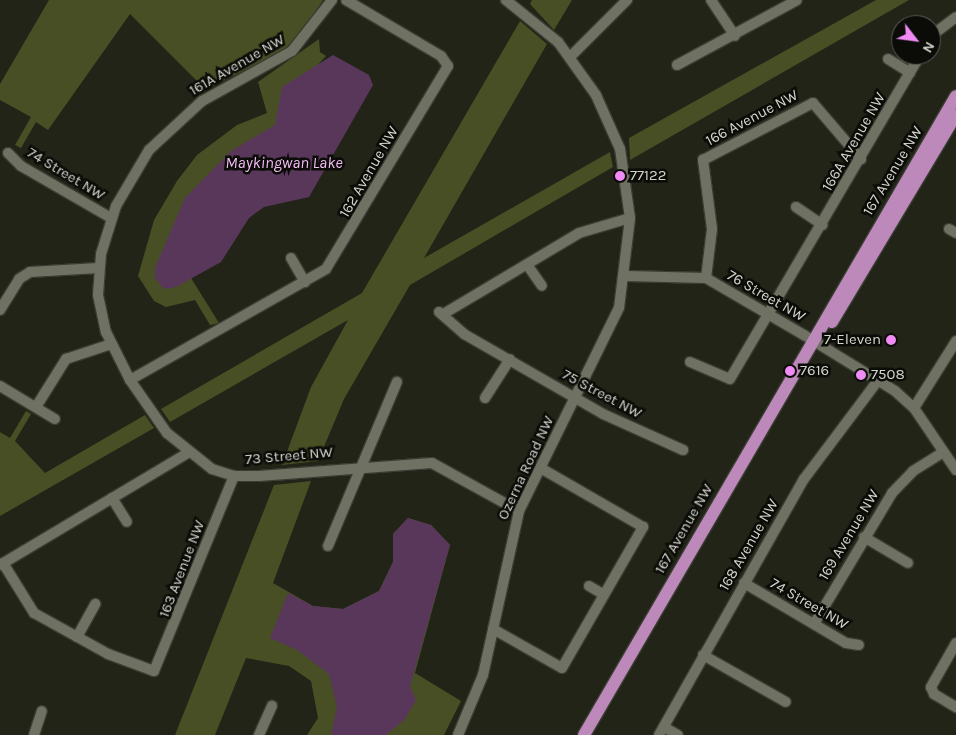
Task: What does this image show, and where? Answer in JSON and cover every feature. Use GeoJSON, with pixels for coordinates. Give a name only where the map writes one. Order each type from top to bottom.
{"type":"FeatureCollection","features":[{"type":"Feature","properties":{"kind":"main road","name":"167 Avenue NW"},"geometry":{"type":"LineString","coordinates":[[584,735],[812,340],[956,96]]}},
{"type":"Feature","properties":{"kind":"main road","name":"167 Avenue NW"},"geometry":{"type":"LineString","coordinates":[[812,340],[824,334],[878,251],[956,114]]}},
{"type":"Feature","properties":{"kind":"street","name":"161A Avenue NW"},"geometry":{"type":"LineString","coordinates":[[111,344],[100,309],[98,268],[111,218],[134,172],[164,134],[217,91],[292,51],[332,0]]}},
{"type":"Feature","properties":{"kind":"street","name":"162 Avenue NW"},"geometry":{"type":"LineString","coordinates":[[130,380],[305,282],[336,258],[448,66],[441,56],[346,0]]}},
{"type":"Feature","properties":{"kind":"street","name":"Ozerna Road NW"},"geometry":{"type":"LineString","coordinates":[[458,735],[483,674],[508,546],[519,512],[542,469],[619,308],[626,276],[630,218],[620,149],[596,95],[570,57],[539,24],[506,0]]}},
{"type":"Feature","properties":{"kind":"street"},"geometry":{"type":"LineString","coordinates":[[570,57],[627,0]]}},
{"type":"Feature","properties":{"kind":"street"},"geometry":{"type":"LineString","coordinates":[[711,0],[735,36]]}},
{"type":"Feature","properties":{"kind":"street"},"geometry":{"type":"LineString","coordinates":[[677,65],[735,36],[797,0]]}},
{"type":"Feature","properties":{"kind":"street"},"geometry":{"type":"LineString","coordinates":[[941,28],[956,17]]}},
{"type":"Feature","properties":{"kind":"street"},"geometry":{"type":"LineString","coordinates":[[888,60],[910,73]]}},
{"type":"Feature","properties":{"kind":"street","name":"166A Avenue NW"},"geometry":{"type":"LineString","coordinates":[[690,362],[730,379],[862,159],[914,65]]}},
{"type":"Feature","properties":{"kind":"street","name":"166 Avenue NW"},"geometry":{"type":"LineString","coordinates":[[706,278],[712,229],[703,160],[813,104],[862,159]]}},
{"type":"Feature","properties":{"kind":"street","name":"74 Street NW"},"geometry":{"type":"LineString","coordinates":[[8,154],[21,166],[111,218]]}},
{"type":"Feature","properties":{"kind":"street"},"geometry":{"type":"LineString","coordinates":[[796,207],[823,225]]}},
{"type":"Feature","properties":{"kind":"street"},"geometry":{"type":"LineString","coordinates":[[542,286],[528,266],[579,233],[630,218]]}},
{"type":"Feature","properties":{"kind":"street"},"geometry":{"type":"LineString","coordinates":[[291,258],[305,282]]}},
{"type":"Feature","properties":{"kind":"street","name":"75 Street NW"},"geometry":{"type":"LineString","coordinates":[[528,266],[442,313],[464,334],[576,399],[683,450]]}},
{"type":"Feature","properties":{"kind":"street"},"geometry":{"type":"LineString","coordinates":[[0,310],[18,279],[30,272],[98,268]]}},
{"type":"Feature","properties":{"kind":"street","name":"76 Street NW"},"geometry":{"type":"LineString","coordinates":[[626,276],[706,278],[879,379],[914,408],[956,470]]}},
{"type":"Feature","properties":{"kind":"street"},"geometry":{"type":"LineString","coordinates":[[914,408],[956,341]]}},
{"type":"Feature","properties":{"kind":"street"},"geometry":{"type":"LineString","coordinates":[[36,407],[66,359],[111,344]]}},
{"type":"Feature","properties":{"kind":"street","name":"73 Street NW"},"geometry":{"type":"LineString","coordinates":[[111,344],[130,380],[167,433],[188,453],[234,476],[359,466],[432,463],[519,512]]}},
{"type":"Feature","properties":{"kind":"street"},"geometry":{"type":"LineString","coordinates":[[485,398],[510,359]]}},
{"type":"Feature","properties":{"kind":"street","name":"168 Avenue NW"},"geometry":{"type":"LineString","coordinates":[[662,731],[702,655],[827,443],[879,379]]}},
{"type":"Feature","properties":{"kind":"street"},"geometry":{"type":"LineString","coordinates":[[328,546],[359,466],[397,382]]}},
{"type":"Feature","properties":{"kind":"street"},"geometry":{"type":"LineString","coordinates":[[0,386],[55,419]]}},
{"type":"Feature","properties":{"kind":"street","name":"169 Avenue NW"},"geometry":{"type":"LineString","coordinates":[[814,624],[864,537],[901,482],[944,452]]}},
{"type":"Feature","properties":{"kind":"street"},"geometry":{"type":"LineString","coordinates":[[95,604],[76,637],[34,613],[2,564],[188,453]]}},
{"type":"Feature","properties":{"kind":"street"},"geometry":{"type":"LineString","coordinates":[[493,629],[562,668],[643,527],[542,469]]}},
{"type":"Feature","properties":{"kind":"street","name":"163 Avenue NW"},"geometry":{"type":"LineString","coordinates":[[76,637],[154,671],[234,476]]}},
{"type":"Feature","properties":{"kind":"street"},"geometry":{"type":"LineString","coordinates":[[112,498],[127,522]]}},
{"type":"Feature","properties":{"kind":"street"},"geometry":{"type":"LineString","coordinates":[[864,537],[908,562]]}},
{"type":"Feature","properties":{"kind":"street","name":"74 Street NW"},"geometry":{"type":"LineString","coordinates":[[744,583],[814,624],[860,645]]}},
{"type":"Feature","properties":{"kind":"street"},"geometry":{"type":"LineString","coordinates":[[589,586],[603,594]]}},
{"type":"Feature","properties":{"kind":"street"},"geometry":{"type":"LineString","coordinates":[[956,642],[932,690],[956,707]]}},
{"type":"Feature","properties":{"kind":"street"},"geometry":{"type":"LineString","coordinates":[[702,655],[786,702]]}},
{"type":"Feature","properties":{"kind":"street"},"geometry":{"type":"LineString","coordinates":[[258,735],[272,706]]}},
{"type":"Feature","properties":{"kind":"street"},"geometry":{"type":"LineString","coordinates":[[34,735],[42,711]]}},
{"type":"Feature","properties":{"kind":"street"},"geometry":{"type":"LineString","coordinates":[[662,731],[678,735]]}},
{"type":"Feature","properties":{"kind":"green space"},"geometry":{"type":"Polygon","coordinates":[[[49,0],[323,0],[299,36],[282,51],[206,90],[130,14],[48,130],[36,122],[21,148],[15,145],[31,117],[0,100],[0,84],[49,0]]]}},
{"type":"Feature","properties":{"kind":"green space"},"geometry":{"type":"Polygon","coordinates":[[[532,0],[572,0],[554,30],[530,4],[532,0]]]}},
{"type":"Feature","properties":{"kind":"green space"},"geometry":{"type":"Polygon","coordinates":[[[876,0],[909,0],[630,160],[629,138],[876,0]]]}},
{"type":"Feature","properties":{"kind":"green space"},"geometry":{"type":"Polygon","coordinates":[[[520,21],[547,44],[424,258],[610,152],[613,167],[410,285],[344,399],[318,461],[282,465],[311,387],[348,320],[170,422],[161,409],[362,293],[520,21]]]}},
{"type":"Feature","properties":{"kind":"green space"},"geometry":{"type":"Polygon","coordinates":[[[319,39],[320,52],[326,56],[293,92],[283,123],[168,266],[191,278],[219,323],[210,325],[195,300],[166,307],[154,301],[138,276],[154,220],[177,181],[197,155],[237,125],[267,113],[258,82],[319,39]]]}},
{"type":"Feature","properties":{"kind":"green space"},"geometry":{"type":"Polygon","coordinates":[[[26,411],[31,414],[15,441],[45,473],[145,415],[154,428],[0,516],[0,432],[10,438],[26,411]]]}},
{"type":"Feature","properties":{"kind":"green space"},"geometry":{"type":"Polygon","coordinates":[[[311,481],[273,583],[313,606],[343,609],[379,591],[393,562],[393,534],[408,518],[431,525],[450,545],[415,673],[461,701],[444,735],[307,735],[318,718],[311,681],[289,666],[246,658],[215,735],[175,735],[274,485],[311,481]]]}},
{"type":"Feature","properties":{"kind":"water","name":"Maykingwan Lake"},"geometry":{"type":"Polygon","coordinates":[[[333,55],[369,75],[373,85],[309,197],[264,207],[249,218],[221,262],[176,287],[164,289],[155,278],[155,268],[185,198],[231,151],[275,125],[282,87],[333,55]]]}},
{"type":"Feature","properties":{"kind":"water"},"geometry":{"type":"Polygon","coordinates":[[[408,518],[431,525],[450,545],[410,686],[416,700],[405,719],[386,735],[331,735],[337,707],[329,674],[297,650],[270,638],[288,593],[313,606],[343,609],[379,591],[393,562],[393,534],[408,518]]]}},
{"type":"Feature","properties":{"kind":"place","name":"77122"},"geometry":{"type":"Point","coordinates":[620,176]}},
{"type":"Feature","properties":{"kind":"place","name":"7-Eleven"},"geometry":{"type":"Point","coordinates":[891,340]}},
{"type":"Feature","properties":{"kind":"place","name":"7616"},"geometry":{"type":"Point","coordinates":[790,371]}},
{"type":"Feature","properties":{"kind":"place","name":"7508"},"geometry":{"type":"Point","coordinates":[861,375]}}]}
